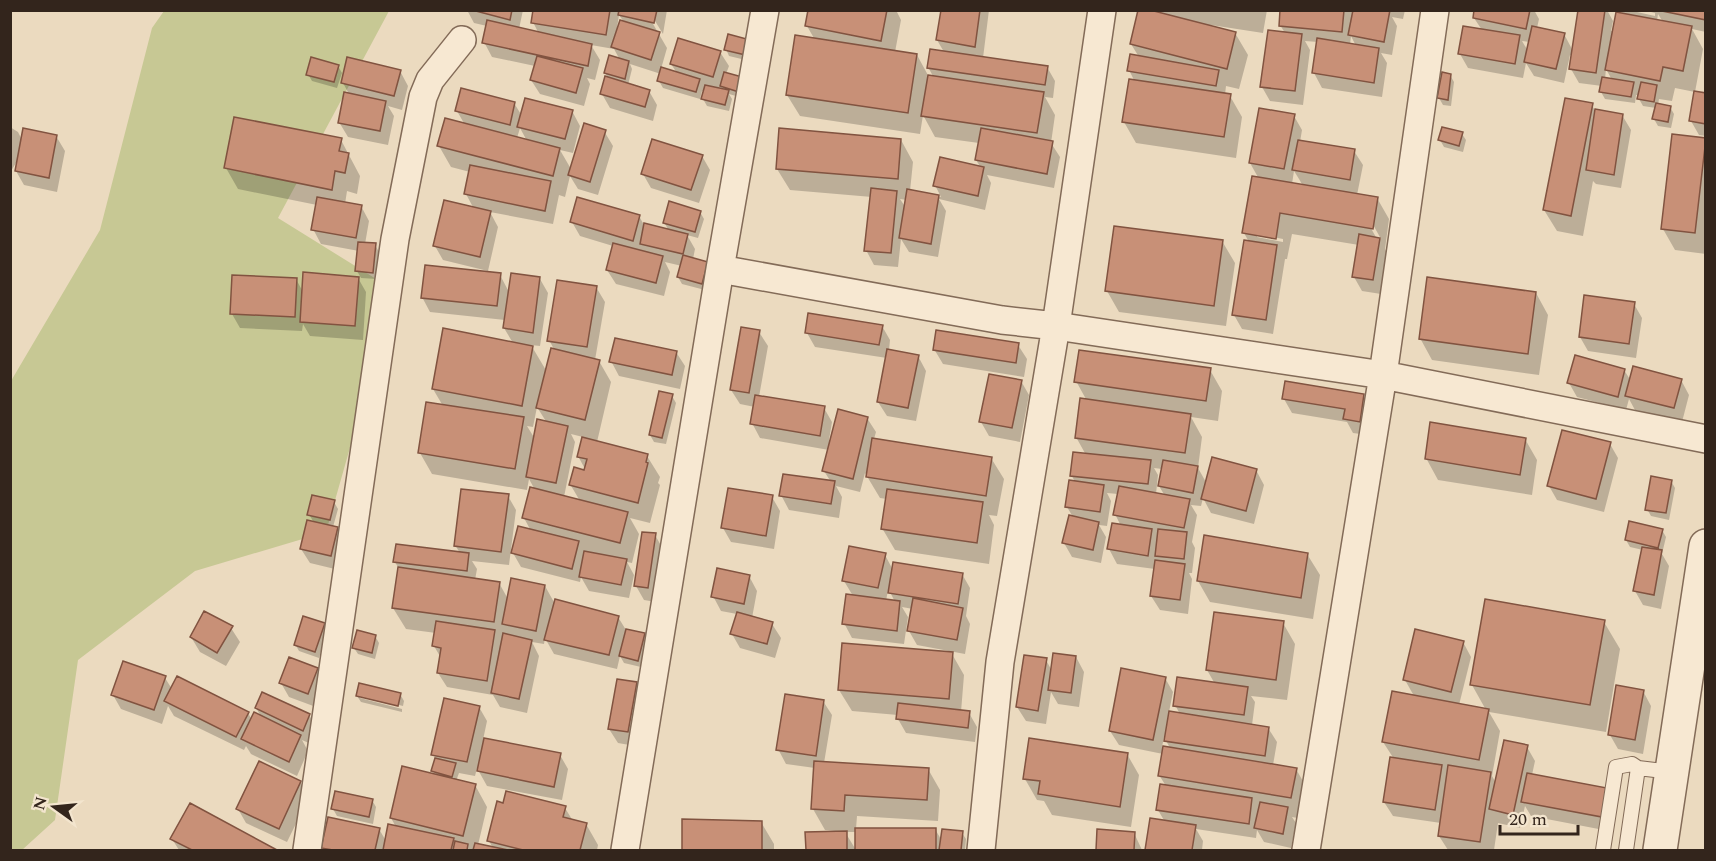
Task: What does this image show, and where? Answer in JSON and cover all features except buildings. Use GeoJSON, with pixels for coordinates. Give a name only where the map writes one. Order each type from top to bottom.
{"type":"FeatureCollection","features":[{"type":"Feature","properties":{"kind":"street"},"geometry":{"type":"LineString","coordinates":[[625,850],[720,269],[765,10]]}},
{"type":"Feature","properties":{"kind":"street"},"geometry":{"type":"LineString","coordinates":[[981,850],[1000,662],[1056,326],[1102,10]]}},
{"type":"Feature","properties":{"kind":"street"},"geometry":{"type":"LineString","coordinates":[[1306,850],[1383,375],[1435,10]]}},
{"type":"Feature","properties":{"kind":"street"},"geometry":{"type":"LineString","coordinates":[[307,850],[395,239],[423,97],[430,80],[462,40]]}},
{"type":"Feature","properties":{"kind":"street"},"geometry":{"type":"LineString","coordinates":[[720,269],[1002,320],[1383,375],[1706,439]]}},
{"type":"Feature","properties":{"kind":"street"},"geometry":{"type":"LineString","coordinates":[[1660,850],[1706,546]]}},
{"type":"Feature","properties":{"kind":"lane"},"geometry":{"type":"LineString","coordinates":[[1603,850],[1616,767],[1632,765],[1638,768],[1672,772]]}},
{"type":"Feature","properties":{"kind":"lane"},"geometry":{"type":"LineString","coordinates":[[1626,850],[1638,768]]}},
{"type":"Feature","properties":{"kind":"green space"},"geometry":{"type":"Polygon","coordinates":[[[164,11],[389,11],[278,218],[381,282],[361,409],[326,532],[195,571],[78,660],[55,820],[22,850],[11,850],[11,381],[100,230],[152,28],[164,11]]]}}]}
